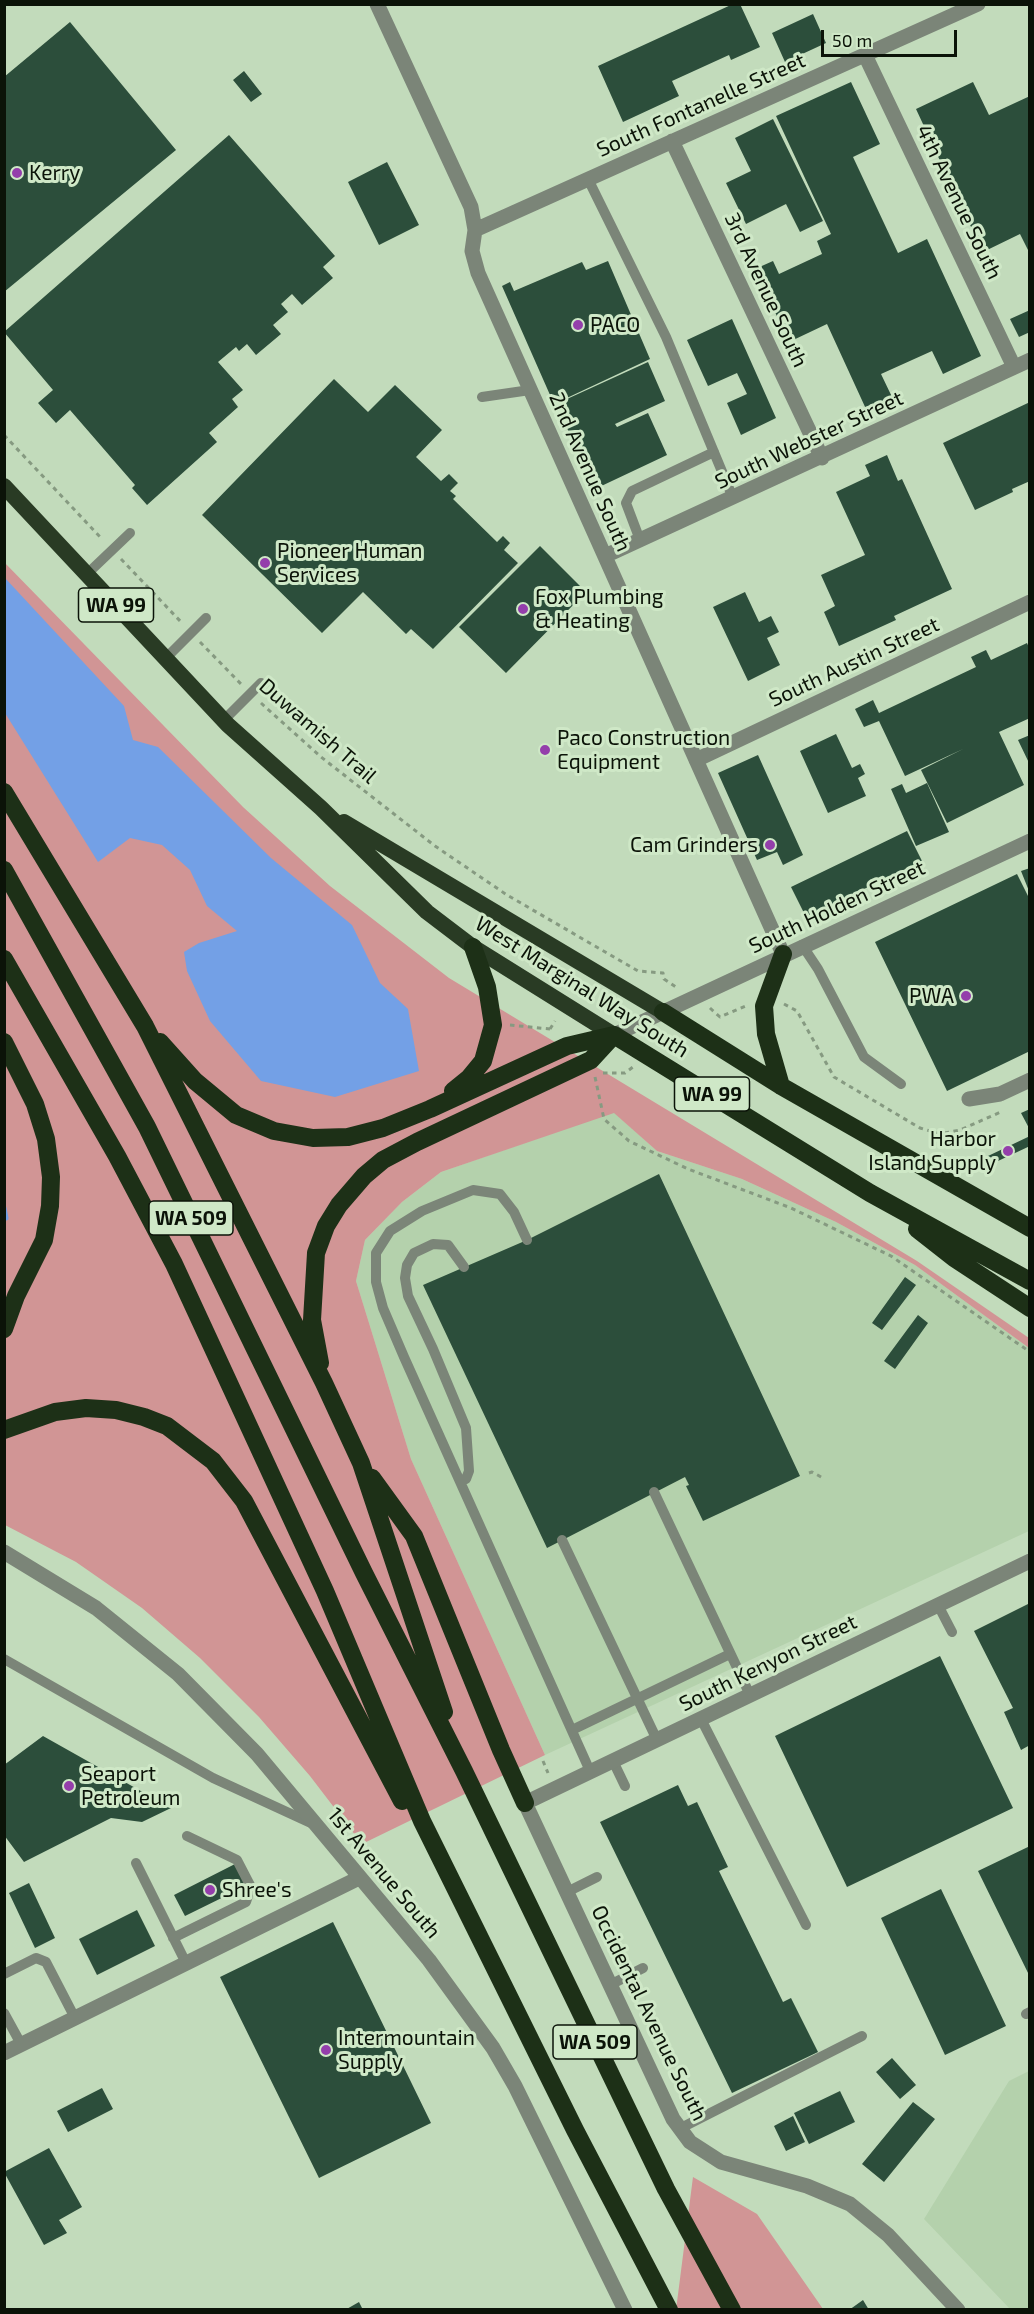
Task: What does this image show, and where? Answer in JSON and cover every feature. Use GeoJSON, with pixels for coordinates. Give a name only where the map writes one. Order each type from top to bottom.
{"type":"FeatureCollection","features":[{"type":"Feature","properties":{"kind":"highway","name":"West Marginal Way South"},"geometry":{"type":"LineString","coordinates":[[4,486],[224,720],[321,808],[427,912],[474,947],[870,1192],[1029,1281]]}},
{"type":"Feature","properties":{"kind":"highway"},"geometry":{"type":"LineString","coordinates":[[4,792],[145,1026],[324,1383],[361,1463],[464,1771]]}},
{"type":"Feature","properties":{"kind":"highway","name":"West Marginal Way South"},"geometry":{"type":"LineString","coordinates":[[321,808],[663,1012],[781,1086],[1029,1228]]}},
{"type":"Feature","properties":{"kind":"highway","name":"WA 509"},"geometry":{"type":"LineString","coordinates":[[4,870],[147,1127],[364,1573],[464,1771],[666,2189],[732,2310]]}},
{"type":"Feature","properties":{"kind":"highway"},"geometry":{"type":"LineString","coordinates":[[430,1109],[469,1078],[483,1061],[489,1044],[493,1022],[490,1002],[474,947]]}},
{"type":"Feature","properties":{"kind":"highway"},"geometry":{"type":"LineString","coordinates":[[781,1086],[766,1035],[764,1006],[783,954]]}},
{"type":"Feature","properties":{"kind":"highway","name":"WA 509"},"geometry":{"type":"LineString","coordinates":[[4,959],[117,1156],[174,1264],[325,1591],[422,1821],[642,2259],[671,2310]]}},
{"type":"Feature","properties":{"kind":"highway"},"geometry":{"type":"LineString","coordinates":[[145,1026],[195,1081],[236,1115],[274,1131],[313,1138],[348,1137],[383,1128],[567,1046],[614,1035]]}},
{"type":"Feature","properties":{"kind":"highway"},"geometry":{"type":"LineString","coordinates":[[324,1383],[312,1320],[312,1285],[316,1253],[326,1226],[339,1204],[383,1160],[591,1060],[614,1035]]}},
{"type":"Feature","properties":{"kind":"highway"},"geometry":{"type":"LineString","coordinates":[[4,1042],[35,1104],[46,1139],[51,1177],[50,1206],[44,1240],[10,1302],[4,1329]]}},
{"type":"Feature","properties":{"kind":"highway"},"geometry":{"type":"LineString","coordinates":[[870,1192],[954,1258],[1029,1308]]}},
{"type":"Feature","properties":{"kind":"highway"},"geometry":{"type":"LineString","coordinates":[[4,1430],[55,1412],[86,1408],[116,1410],[144,1416],[167,1426],[213,1461],[228,1477],[244,1501],[410,1814],[422,1821]]}},
{"type":"Feature","properties":{"kind":"highway"},"geometry":{"type":"LineString","coordinates":[[361,1463],[414,1536],[501,1750],[525,1803]]}},
{"type":"Feature","properties":{"kind":"street","name":"2nd Avenue South"},"geometry":{"type":"LineString","coordinates":[[377,4],[471,207],[475,230],[472,241],[473,261],[783,954]]}},
{"type":"Feature","properties":{"kind":"street","name":"South Fontanelle Street"},"geometry":{"type":"LineString","coordinates":[[475,230],[978,4]]}},
{"type":"Feature","properties":{"kind":"street","name":"4th Avenue South"},"geometry":{"type":"LineString","coordinates":[[865,55],[1014,367]]}},
{"type":"Feature","properties":{"kind":"street","name":"3rd Avenue South"},"geometry":{"type":"LineString","coordinates":[[672,141],[822,458]]}},
{"type":"Feature","properties":{"kind":"street","name":"South Webster Street"},"geometry":{"type":"LineString","coordinates":[[605,556],[822,458],[1029,360]]}},
{"type":"Feature","properties":{"kind":"street","name":"South Austin Street"},"geometry":{"type":"LineString","coordinates":[[696,760],[1029,602]]}},
{"type":"Feature","properties":{"kind":"street","name":"South Holden Street"},"geometry":{"type":"LineString","coordinates":[[614,1035],[802,945],[1029,842]]}},
{"type":"Feature","properties":{"kind":"street"},"geometry":{"type":"LineString","coordinates":[[969,1099],[999,1094],[1029,1080]]}},
{"type":"Feature","properties":{"kind":"street","name":"1st Avenue South"},"geometry":{"type":"LineString","coordinates":[[4,1552],[96,1608],[178,1674],[257,1754],[429,1960],[494,2048],[625,2310]]}},
{"type":"Feature","properties":{"kind":"street","name":"South Kenyon Street"},"geometry":{"type":"LineString","coordinates":[[525,1803],[1029,1561]]}},
{"type":"Feature","properties":{"kind":"street","name":"Occidental Avenue South"},"geometry":{"type":"LineString","coordinates":[[525,1803],[679,2129],[690,2142],[721,2162],[807,2186],[850,2204],[888,2235],[958,2310]]}},
{"type":"Feature","properties":{"kind":"street"},"geometry":{"type":"LineString","coordinates":[[4,2053],[359,1878]]}},
{"type":"Feature","properties":{"kind":"lane"},"geometry":{"type":"LineString","coordinates":[[588,179],[666,338],[733,498]]}},
{"type":"Feature","properties":{"kind":"lane"},"geometry":{"type":"LineString","coordinates":[[482,397],[530,390]]}},
{"type":"Feature","properties":{"kind":"lane"},"geometry":{"type":"LineString","coordinates":[[640,540],[626,503],[632,491],[714,452]]}},
{"type":"Feature","properties":{"kind":"lane"},"geometry":{"type":"LineString","coordinates":[[87,574],[130,532]]}},
{"type":"Feature","properties":{"kind":"lane"},"geometry":{"type":"LineString","coordinates":[[166,658],[206,618]]}},
{"type":"Feature","properties":{"kind":"lane"},"geometry":{"type":"LineString","coordinates":[[224,720],[261,683]]}},
{"type":"Feature","properties":{"kind":"lane"},"geometry":{"type":"LineString","coordinates":[[802,945],[818,969],[864,1057],[902,1084]]}},
{"type":"Feature","properties":{"kind":"lane"},"geometry":{"type":"LineString","coordinates":[[526,1240],[514,1212],[500,1194],[473,1190],[422,1211],[398,1226],[381,1243],[376,1254],[376,1282],[383,1308],[590,1772]]}},
{"type":"Feature","properties":{"kind":"lane"},"geometry":{"type":"LineString","coordinates":[[460,1481],[466,1479],[469,1471],[466,1428],[408,1296],[405,1278],[407,1265],[414,1253],[433,1244],[448,1245],[464,1267]]}},
{"type":"Feature","properties":{"kind":"lane"},"geometry":{"type":"LineString","coordinates":[[654,1492],[750,1695]]}},
{"type":"Feature","properties":{"kind":"lane"},"geometry":{"type":"LineString","coordinates":[[562,1540],[657,1740]]}},
{"type":"Feature","properties":{"kind":"lane"},"geometry":{"type":"LineString","coordinates":[[938,1605],[952,1632]]}},
{"type":"Feature","properties":{"kind":"lane"},"geometry":{"type":"LineString","coordinates":[[572,1730],[730,1654]]}},
{"type":"Feature","properties":{"kind":"lane"},"geometry":{"type":"LineString","coordinates":[[4,1659],[213,1778],[318,1826]]}},
{"type":"Feature","properties":{"kind":"lane"},"geometry":{"type":"LineString","coordinates":[[701,1719],[806,1925]]}},
{"type":"Feature","properties":{"kind":"lane"},"geometry":{"type":"LineString","coordinates":[[613,1761],[626,1786]]}},
{"type":"Feature","properties":{"kind":"lane"},"geometry":{"type":"LineString","coordinates":[[173,1938],[246,1902],[251,1887],[237,1860],[187,1836]]}},
{"type":"Feature","properties":{"kind":"lane"},"geometry":{"type":"LineString","coordinates":[[136,1863],[186,1963]]}},
{"type":"Feature","properties":{"kind":"lane"},"geometry":{"type":"LineString","coordinates":[[567,1892],[597,1877]]}},
{"type":"Feature","properties":{"kind":"lane"},"geometry":{"type":"LineString","coordinates":[[4,1974],[36,1958],[46,1962],[75,2018]]}},
{"type":"Feature","properties":{"kind":"lane"},"geometry":{"type":"LineString","coordinates":[[610,1985],[643,1968]]}},
{"type":"Feature","properties":{"kind":"lane"},"geometry":{"type":"LineString","coordinates":[[4,2013],[21,2044]]}},
{"type":"Feature","properties":{"kind":"lane"},"geometry":{"type":"LineString","coordinates":[[679,2129],[862,2036]]}},
{"type":"Feature","properties":{"kind":"path","name":"Duwamish Trail"},"geometry":{"type":"LineString","coordinates":[[4,435],[191,633],[251,693],[321,757],[435,846],[507,895],[638,971],[663,973],[664,979]]}},
{"type":"Feature","properties":{"kind":"path"},"geometry":{"type":"LineString","coordinates":[[697,1033],[717,1023],[718,1015],[744,1005],[752,1005]]}},
{"type":"Feature","properties":{"kind":"path"},"geometry":{"type":"LineString","coordinates":[[510,1025],[550,1029],[555,1021]]}},
{"type":"Feature","properties":{"kind":"path"},"geometry":{"type":"LineString","coordinates":[[651,1057],[625,1073],[607,1072],[596,1075],[595,1083],[601,1109],[608,1124],[642,1150],[791,1208],[891,1256],[1029,1352]]}},
{"type":"Feature","properties":{"kind":"path"},"geometry":{"type":"LineString","coordinates":[[809,1473],[812,1472],[823,1478]]}},
{"type":"Feature","properties":{"kind":"shaded area"},"geometry":{"type":"Polygon","coordinates":[[[4,562],[243,807],[330,886],[449,978],[917,1261],[1029,1338],[1029,1348],[915,1265],[836,1222],[742,1179],[657,1151],[614,1113],[441,1172],[402,1202],[365,1240],[356,1281],[411,1459],[545,1755],[362,1844],[310,1776],[259,1717],[200,1658],[142,1608],[76,1562],[5,1525],[4,562]]]}},
{"type":"Feature","properties":{"kind":"shaded area"},"geometry":{"type":"Polygon","coordinates":[[[614,1112],[657,1151],[742,1179],[836,1222],[915,1265],[1029,1348],[1029,1531],[545,1755],[411,1459],[356,1281],[365,1240],[402,1202],[441,1172],[614,1112]]]}},
{"type":"Feature","properties":{"kind":"shaded area"},"geometry":{"type":"Polygon","coordinates":[[[1029,2071],[1029,2309],[1010,2309],[924,2219],[1009,2081],[1029,2071]]]}},
{"type":"Feature","properties":{"kind":"shaded area"},"geometry":{"type":"Polygon","coordinates":[[[693,2177],[757,2214],[823,2309],[676,2310],[693,2177]]]}},
{"type":"Feature","properties":{"kind":"water"},"geometry":{"type":"Polygon","coordinates":[[[5,578],[124,706],[133,740],[158,747],[271,858],[352,925],[380,983],[408,1009],[419,1071],[335,1097],[261,1081],[210,1021],[187,971],[184,952],[199,943],[237,931],[207,906],[190,870],[162,845],[130,838],[98,862],[5,713],[5,578]]]}},
{"type":"Feature","properties":{"kind":"building"},"geometry":{"type":"Polygon","coordinates":[[[733,4],[740,4],[760,47],[731,60],[729,55],[672,81],[679,96],[623,122],[598,66],[733,4]]]}},
{"type":"Feature","properties":{"kind":"building"},"geometry":{"type":"Polygon","coordinates":[[[813,14],[826,43],[785,62],[772,33],[813,14]]]}},
{"type":"Feature","properties":{"kind":"building"},"geometry":{"type":"Polygon","coordinates":[[[70,22],[176,150],[4,292],[4,77],[70,22]]]}},
{"type":"Feature","properties":{"kind":"building"},"geometry":{"type":"Polygon","coordinates":[[[244,71],[262,94],[251,102],[233,80],[244,71]]]}},
{"type":"Feature","properties":{"kind":"building"},"geometry":{"type":"Polygon","coordinates":[[[851,82],[880,144],[853,157],[898,253],[927,239],[981,356],[943,374],[932,351],[881,374],[892,397],[866,409],[827,324],[789,342],[755,269],[773,261],[779,274],[822,254],[817,241],[831,234],[776,116],[851,82]]]}},
{"type":"Feature","properties":{"kind":"building"},"geometry":{"type":"Polygon","coordinates":[[[973,82],[989,115],[1030,96],[1030,254],[1020,234],[983,252],[962,208],[960,209],[952,194],[955,193],[916,109],[973,82]]]}},
{"type":"Feature","properties":{"kind":"building"},"geometry":{"type":"Polygon","coordinates":[[[773,119],[823,221],[800,232],[786,204],[746,224],[726,183],[751,171],[735,138],[773,119]]]}},
{"type":"Feature","properties":{"kind":"building"},"geometry":{"type":"Polygon","coordinates":[[[229,135],[335,256],[323,267],[333,278],[302,305],[292,294],[281,304],[288,312],[273,325],[281,334],[256,355],[247,344],[239,351],[236,347],[218,362],[243,390],[232,399],[238,407],[209,433],[217,442],[147,505],[132,488],[135,485],[70,410],[56,423],[38,403],[53,390],[4,332],[229,135]]]}},
{"type":"Feature","properties":{"kind":"building"},"geometry":{"type":"Polygon","coordinates":[[[387,162],[419,225],[379,245],[348,182],[387,162]]]}},
{"type":"Feature","properties":{"kind":"building","name":"PACO"},"geometry":{"type":"Polygon","coordinates":[[[608,261],[650,359],[554,404],[502,286],[510,282],[514,291],[582,262],[586,270],[608,261]]]}},
{"type":"Feature","properties":{"kind":"building"},"geometry":{"type":"Polygon","coordinates":[[[1030,310],[1030,332],[1019,337],[1010,319],[1030,310]]]}},
{"type":"Feature","properties":{"kind":"building"},"geometry":{"type":"Polygon","coordinates":[[[732,319],[776,418],[741,435],[727,403],[747,394],[737,373],[708,386],[687,340],[732,319]]]}},
{"type":"Feature","properties":{"kind":"building"},"geometry":{"type":"Polygon","coordinates":[[[648,362],[665,401],[615,424],[617,427],[648,413],[667,455],[595,489],[556,404],[648,362]]]}},
{"type":"Feature","properties":{"kind":"building"},"geometry":{"type":"Polygon","coordinates":[[[334,379],[368,412],[395,385],[442,430],[416,457],[441,481],[449,474],[458,483],[450,491],[456,496],[453,499],[497,542],[503,536],[510,543],[504,550],[518,563],[433,649],[411,629],[406,634],[363,592],[322,633],[202,515],[334,379]]]}},
{"type":"Feature","properties":{"kind":"building"},"geometry":{"type":"Polygon","coordinates":[[[1030,402],[1030,481],[1012,489],[1013,492],[975,510],[943,443],[1030,402]]]}},
{"type":"Feature","properties":{"kind":"building"},"geometry":{"type":"Polygon","coordinates":[[[887,455],[898,481],[902,479],[952,589],[894,616],[896,620],[839,646],[824,612],[835,606],[821,575],[865,555],[836,492],[870,476],[865,465],[887,455]]]}},
{"type":"Feature","properties":{"kind":"building","name":"Fox Plumbing & Heating"},"geometry":{"type":"Polygon","coordinates":[[[540,546],[586,592],[506,673],[459,627],[540,546]]]}},
{"type":"Feature","properties":{"kind":"building"},"geometry":{"type":"Polygon","coordinates":[[[745,592],[759,622],[771,616],[779,632],[767,638],[780,665],[748,681],[713,607],[745,592]]]}},
{"type":"Feature","properties":{"kind":"building"},"geometry":{"type":"Polygon","coordinates":[[[1027,643],[1030,650],[1030,718],[999,732],[1024,785],[947,823],[921,770],[963,749],[905,776],[879,721],[864,727],[855,709],[873,700],[879,713],[976,667],[971,657],[986,650],[991,660],[1027,643]]]}},
{"type":"Feature","properties":{"kind":"building"},"geometry":{"type":"Polygon","coordinates":[[[836,734],[852,768],[860,764],[865,774],[858,778],[866,796],[828,813],[800,751],[836,734]]]}},
{"type":"Feature","properties":{"kind":"building"},"geometry":{"type":"Polygon","coordinates":[[[1030,735],[1030,765],[1018,740],[1030,735]]]}},
{"type":"Feature","properties":{"kind":"building"},"geometry":{"type":"Polygon","coordinates":[[[758,755],[803,855],[783,865],[777,852],[757,860],[718,773],[758,755]]]}},
{"type":"Feature","properties":{"kind":"building"},"geometry":{"type":"Polygon","coordinates":[[[927,783],[949,832],[916,846],[891,789],[902,784],[906,793],[927,783]]]}},
{"type":"Feature","properties":{"kind":"building"},"geometry":{"type":"Polygon","coordinates":[[[907,831],[922,861],[806,917],[791,887],[907,831]]]}},
{"type":"Feature","properties":{"kind":"building"},"geometry":{"type":"Polygon","coordinates":[[[1030,868],[1030,891],[1029,891],[1021,871],[1030,868]]]}},
{"type":"Feature","properties":{"kind":"building","name":"PWA"},"geometry":{"type":"Polygon","coordinates":[[[1017,874],[1030,900],[1030,1051],[947,1091],[875,942],[1017,874]]]}},
{"type":"Feature","properties":{"kind":"building","name":"Harbor Island Supply"},"geometry":{"type":"Polygon","coordinates":[[[1030,1109],[1030,1130],[1021,1113],[1030,1109]]]}},
{"type":"Feature","properties":{"kind":"building","name":"Harbor Island Supply"},"geometry":{"type":"Polygon","coordinates":[[[1030,1136],[1030,1146],[998,1161],[988,1156],[1030,1136]]]}},
{"type":"Feature","properties":{"kind":"building"},"geometry":{"type":"Polygon","coordinates":[[[659,1174],[800,1476],[703,1521],[686,1486],[689,1485],[685,1477],[547,1548],[423,1285],[527,1240],[659,1174]]]}},
{"type":"Feature","properties":{"kind":"building"},"geometry":{"type":"Polygon","coordinates":[[[905,1277],[916,1285],[882,1330],[872,1323],[905,1277]]]}},
{"type":"Feature","properties":{"kind":"building"},"geometry":{"type":"Polygon","coordinates":[[[918,1315],[928,1323],[895,1369],[884,1361],[918,1315]]]}},
{"type":"Feature","properties":{"kind":"building"},"geometry":{"type":"Polygon","coordinates":[[[1030,1603],[1030,1745],[1021,1750],[1004,1712],[1013,1708],[974,1631],[1030,1603]]]}},
{"type":"Feature","properties":{"kind":"building"},"geometry":{"type":"Polygon","coordinates":[[[940,1656],[1013,1808],[847,1887],[775,1736],[940,1656]]]}},
{"type":"Feature","properties":{"kind":"building","name":"Seaport Petroleum"},"geometry":{"type":"Polygon","coordinates":[[[43,1736],[171,1808],[142,1822],[111,1818],[24,1862],[4,1835],[4,1765],[43,1736]]]}},
{"type":"Feature","properties":{"kind":"building"},"geometry":{"type":"Polygon","coordinates":[[[678,1785],[688,1806],[697,1802],[728,1867],[719,1871],[783,2002],[791,1998],[818,2052],[732,2093],[600,1822],[678,1785]]]}},
{"type":"Feature","properties":{"kind":"building"},"geometry":{"type":"Polygon","coordinates":[[[1030,1846],[1030,1977],[978,1871],[1030,1846]]]}},
{"type":"Feature","properties":{"kind":"building","name":"Shree's"},"geometry":{"type":"Polygon","coordinates":[[[235,1864],[246,1886],[185,1916],[174,1895],[235,1864]]]}},
{"type":"Feature","properties":{"kind":"building"},"geometry":{"type":"Polygon","coordinates":[[[29,1883],[55,1938],[35,1948],[9,1893],[29,1883]]]}},
{"type":"Feature","properties":{"kind":"building"},"geometry":{"type":"Polygon","coordinates":[[[941,1889],[1006,2026],[945,2055],[881,1918],[941,1889]]]}},
{"type":"Feature","properties":{"kind":"building"},"geometry":{"type":"Polygon","coordinates":[[[137,1910],[155,1946],[97,1975],[79,1939],[137,1910]]]}},
{"type":"Feature","properties":{"kind":"building","name":"Intermountain Supply"},"geometry":{"type":"Polygon","coordinates":[[[333,1922],[431,2123],[319,2178],[220,1977],[333,1922]]]}},
{"type":"Feature","properties":{"kind":"building"},"geometry":{"type":"Polygon","coordinates":[[[892,2058],[916,2085],[900,2099],[876,2072],[892,2058]]]}},
{"type":"Feature","properties":{"kind":"building"},"geometry":{"type":"Polygon","coordinates":[[[102,2088],[113,2109],[68,2132],[57,2111],[102,2088]]]}},
{"type":"Feature","properties":{"kind":"building"},"geometry":{"type":"Polygon","coordinates":[[[840,2091],[855,2122],[809,2144],[794,2113],[840,2091]]]}},
{"type":"Feature","properties":{"kind":"building"},"geometry":{"type":"Polygon","coordinates":[[[913,2102],[935,2119],[884,2182],[862,2164],[913,2102]]]}},
{"type":"Feature","properties":{"kind":"building"},"geometry":{"type":"Polygon","coordinates":[[[793,2116],[805,2142],[786,2151],[774,2126],[793,2116]]]}},
{"type":"Feature","properties":{"kind":"building"},"geometry":{"type":"Polygon","coordinates":[[[49,2148],[82,2207],[59,2220],[67,2233],[44,2245],[4,2172],[49,2148]]]}},
{"type":"Feature","properties":{"kind":"building"},"geometry":{"type":"Polygon","coordinates":[[[863,2300],[869,2310],[849,2310],[863,2300]]]}},
{"type":"Feature","properties":{"kind":"building"},"geometry":{"type":"Polygon","coordinates":[[[359,2302],[363,2310],[345,2310],[359,2302]]]}},
{"type":"Feature","properties":{"kind":"waterway"},"geometry":{"type":"LineString","coordinates":[[4,1208],[6,1218]]}},
{"type":"Feature","properties":{"kind":"place","name":"Kerry"},"geometry":{"type":"Point","coordinates":[17,173]}},
{"type":"Feature","properties":{"kind":"place","name":"PACO"},"geometry":{"type":"Point","coordinates":[578,325]}},
{"type":"Feature","properties":{"kind":"place","name":"Pioneer Human Services"},"geometry":{"type":"Point","coordinates":[265,563]}},
{"type":"Feature","properties":{"kind":"place","name":"Fox Plumbing & Heating"},"geometry":{"type":"Point","coordinates":[523,609]}},
{"type":"Feature","properties":{"kind":"place","name":"Paco Construction Equipment"},"geometry":{"type":"Point","coordinates":[545,750]}},
{"type":"Feature","properties":{"kind":"place","name":"Cam Grinders"},"geometry":{"type":"Point","coordinates":[770,845]}},
{"type":"Feature","properties":{"kind":"place","name":"PWA"},"geometry":{"type":"Point","coordinates":[966,996]}},
{"type":"Feature","properties":{"kind":"place","name":"Harbor Island Supply"},"geometry":{"type":"Point","coordinates":[1008,1151]}},
{"type":"Feature","properties":{"kind":"place","name":"Seaport Petroleum"},"geometry":{"type":"Point","coordinates":[69,1786]}},
{"type":"Feature","properties":{"kind":"place","name":"Shree's"},"geometry":{"type":"Point","coordinates":[210,1890]}},
{"type":"Feature","properties":{"kind":"place","name":"Intermountain Supply"},"geometry":{"type":"Point","coordinates":[326,2050]}}]}
